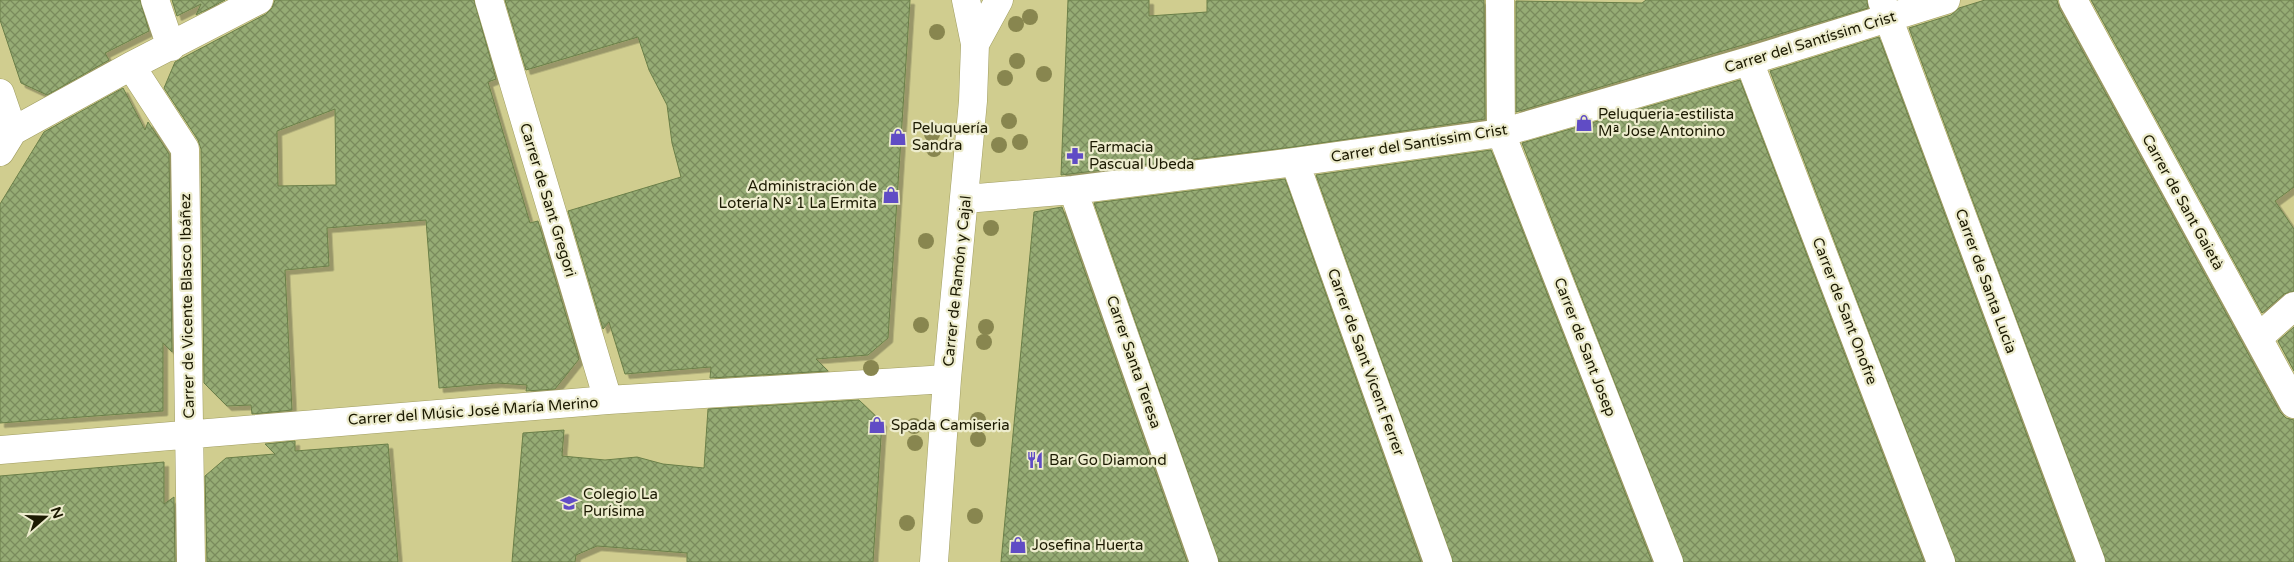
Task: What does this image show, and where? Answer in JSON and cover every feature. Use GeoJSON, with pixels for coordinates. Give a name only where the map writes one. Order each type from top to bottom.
{"type":"FeatureCollection","features":[{"type":"Feature","properties":{"kind":"street"},"geometry":{"type":"LineString","coordinates":[[155,0],[171,46]]}},
{"type":"Feature","properties":{"kind":"street"},"geometry":{"type":"LineString","coordinates":[[0,93],[6,141],[131,66],[259,0]]}},
{"type":"Feature","properties":{"kind":"street","name":"Carrer de Sant Gregori"},"geometry":{"type":"LineString","coordinates":[[489,0],[608,400]]}},
{"type":"Feature","properties":{"kind":"street","name":"Carrer de Ramón y Cajal"},"geometry":{"type":"LineString","coordinates":[[934,562],[947,378],[973,101],[975,44],[966,0]]}},
{"type":"Feature","properties":{"kind":"street"},"geometry":{"type":"LineString","coordinates":[[975,44],[999,0]]}},
{"type":"Feature","properties":{"kind":"street"},"geometry":{"type":"LineString","coordinates":[[1500,0],[1501,133]]}},
{"type":"Feature","properties":{"kind":"street","name":"Carrer del Santíssim Crist"},"geometry":{"type":"LineString","coordinates":[[965,200],[1073,190],[1295,162],[1501,133],[1749,61],[1885,9],[1946,0]]}},
{"type":"Feature","properties":{"kind":"street","name":"Carrer de Sant Gaietà"},"geometry":{"type":"LineString","coordinates":[[2073,0],[2294,404]]}},
{"type":"Feature","properties":{"kind":"street","name":"Carrer de Santa Lucia"},"geometry":{"type":"LineString","coordinates":[[1885,9],[2091,562]]}},
{"type":"Feature","properties":{"kind":"street","name":"Carrer de Sant Onofre"},"geometry":{"type":"LineString","coordinates":[[1749,61],[1941,562]]}},
{"type":"Feature","properties":{"kind":"street","name":"Carrer de Vicente Blasco Ibáñez"},"geometry":{"type":"LineString","coordinates":[[131,66],[185,149],[191,562]]}},
{"type":"Feature","properties":{"kind":"street","name":"Carrer de Sant Josep"},"geometry":{"type":"LineString","coordinates":[[1501,133],[1669,562]]}},
{"type":"Feature","properties":{"kind":"street","name":"Carrer de Sant Vicent Ferrer"},"geometry":{"type":"LineString","coordinates":[[1295,162],[1438,562]]}},
{"type":"Feature","properties":{"kind":"street","name":"Carrer Santa Teresa"},"geometry":{"type":"LineString","coordinates":[[1073,190],[1204,562]]}},
{"type":"Feature","properties":{"kind":"street"},"geometry":{"type":"LineString","coordinates":[[2258,338],[2294,306]]}},
{"type":"Feature","properties":{"kind":"street","name":"Carrer del Músic José María Merino"},"geometry":{"type":"LineString","coordinates":[[0,450],[608,400],[947,378]]}},
{"type":"Feature","properties":{"kind":"building"},"geometry":{"type":"Polygon","coordinates":[[[0,0],[140,0],[149,31],[105,53],[109,60],[47,95],[21,83],[0,20],[0,0]]]}},
{"type":"Feature","properties":{"kind":"building"},"geometry":{"type":"Polygon","coordinates":[[[172,0],[225,0],[196,15],[201,4],[177,16],[172,0]]]}},
{"type":"Feature","properties":{"kind":"building"},"geometry":{"type":"Polygon","coordinates":[[[275,0],[474,0],[496,79],[488,82],[530,223],[538,221],[579,359],[555,389],[526,391],[527,385],[497,383],[439,388],[426,220],[327,228],[329,266],[285,270],[292,410],[252,414],[251,405],[227,406],[204,383],[201,149],[198,140],[164,88],[175,62],[266,14],[272,8],[275,0]],[[335,109],[277,131],[278,186],[336,185],[335,109]]]}},
{"type":"Feature","properties":{"kind":"building"},"geometry":{"type":"Polygon","coordinates":[[[505,0],[910,0],[888,338],[868,355],[816,359],[828,371],[710,378],[711,367],[625,374],[609,322],[603,329],[568,211],[681,177],[672,143],[667,105],[649,70],[638,37],[526,70],[505,0]]]}},
{"type":"Feature","properties":{"kind":"building"},"geometry":{"type":"Polygon","coordinates":[[[1068,0],[1149,0],[1149,16],[1207,12],[1207,0],[1484,0],[1485,119],[1293,147],[1061,175],[1068,0]]]}},
{"type":"Feature","properties":{"kind":"building"},"geometry":{"type":"Polygon","coordinates":[[[1646,0],[1867,0],[1868,8],[1516,112],[1516,1],[1642,3],[1646,0]]]}},
{"type":"Feature","properties":{"kind":"building"},"geometry":{"type":"Polygon","coordinates":[[[1985,0],[2057,0],[2059,8],[2280,412],[2286,418],[2294,420],[2294,562],[2106,562],[1909,28],[1951,15],[1959,8],[1985,0]]]}},
{"type":"Feature","properties":{"kind":"building"},"geometry":{"type":"Polygon","coordinates":[[[2091,0],[2294,0],[2294,187],[2275,201],[2294,229],[2294,291],[2284,294],[2262,313],[2091,0]]]}},
{"type":"Feature","properties":{"kind":"building"},"geometry":{"type":"Polygon","coordinates":[[[1879,37],[2074,562],[1956,562],[1770,71],[1879,37]]]}},
{"type":"Feature","properties":{"kind":"building"},"geometry":{"type":"Polygon","coordinates":[[[1740,80],[1924,562],[1684,562],[1522,143],[1740,80]]]}},
{"type":"Feature","properties":{"kind":"building"},"geometry":{"type":"Polygon","coordinates":[[[123,88],[145,130],[148,122],[169,154],[172,352],[163,343],[163,411],[0,423],[0,204],[44,132],[123,88]]]}},
{"type":"Feature","properties":{"kind":"building"},"geometry":{"type":"Polygon","coordinates":[[[1491,150],[1652,562],[1453,562],[1316,175],[1491,150]]]}},
{"type":"Feature","properties":{"kind":"building"},"geometry":{"type":"Polygon","coordinates":[[[1285,179],[1421,562],[1219,562],[1094,203],[1285,179]]]}},
{"type":"Feature","properties":{"kind":"building"},"geometry":{"type":"Polygon","coordinates":[[[1062,207],[1187,562],[1001,562],[1034,212],[1062,207]]]}},
{"type":"Feature","properties":{"kind":"building"},"geometry":{"type":"Polygon","coordinates":[[[2294,327],[2294,371],[2278,341],[2294,327]]]}},
{"type":"Feature","properties":{"kind":"building"},"geometry":{"type":"Polygon","coordinates":[[[859,400],[882,422],[873,562],[687,562],[687,553],[597,546],[576,555],[575,562],[512,562],[523,433],[564,430],[562,456],[605,460],[637,457],[663,464],[704,468],[708,409],[859,400]]]}},
{"type":"Feature","properties":{"kind":"building"},"geometry":{"type":"Polygon","coordinates":[[[295,441],[295,451],[388,444],[398,562],[207,562],[205,476],[226,458],[275,454],[265,444],[295,441]]]}},
{"type":"Feature","properties":{"kind":"building"},"geometry":{"type":"Polygon","coordinates":[[[164,462],[164,504],[174,497],[175,562],[0,562],[0,476],[164,462]]]}},
{"type":"Feature","properties":{"kind":"place","name":"Peluqueria-estilista Mª Jose Antonino"},"geometry":{"type":"Point","coordinates":[1584,123]}},
{"type":"Feature","properties":{"kind":"place","name":"Peluquería Sandra"},"geometry":{"type":"Point","coordinates":[898,137]}},
{"type":"Feature","properties":{"kind":"place","name":"Farmacia Pascual Ubeda"},"geometry":{"type":"Point","coordinates":[1075,156]}},
{"type":"Feature","properties":{"kind":"place","name":"Administración de Lotería Nº 1 La Ermita"},"geometry":{"type":"Point","coordinates":[891,195]}},
{"type":"Feature","properties":{"kind":"place","name":"Spada Camiseria"},"geometry":{"type":"Point","coordinates":[877,425]}},
{"type":"Feature","properties":{"kind":"place","name":"Bar Go Diamond"},"geometry":{"type":"Point","coordinates":[1035,460]}},
{"type":"Feature","properties":{"kind":"place","name":"Colegio La Purísima"},"geometry":{"type":"Point","coordinates":[569,503]}},
{"type":"Feature","properties":{"kind":"place","name":"Josefina Huerta"},"geometry":{"type":"Point","coordinates":[1018,545]}}]}
